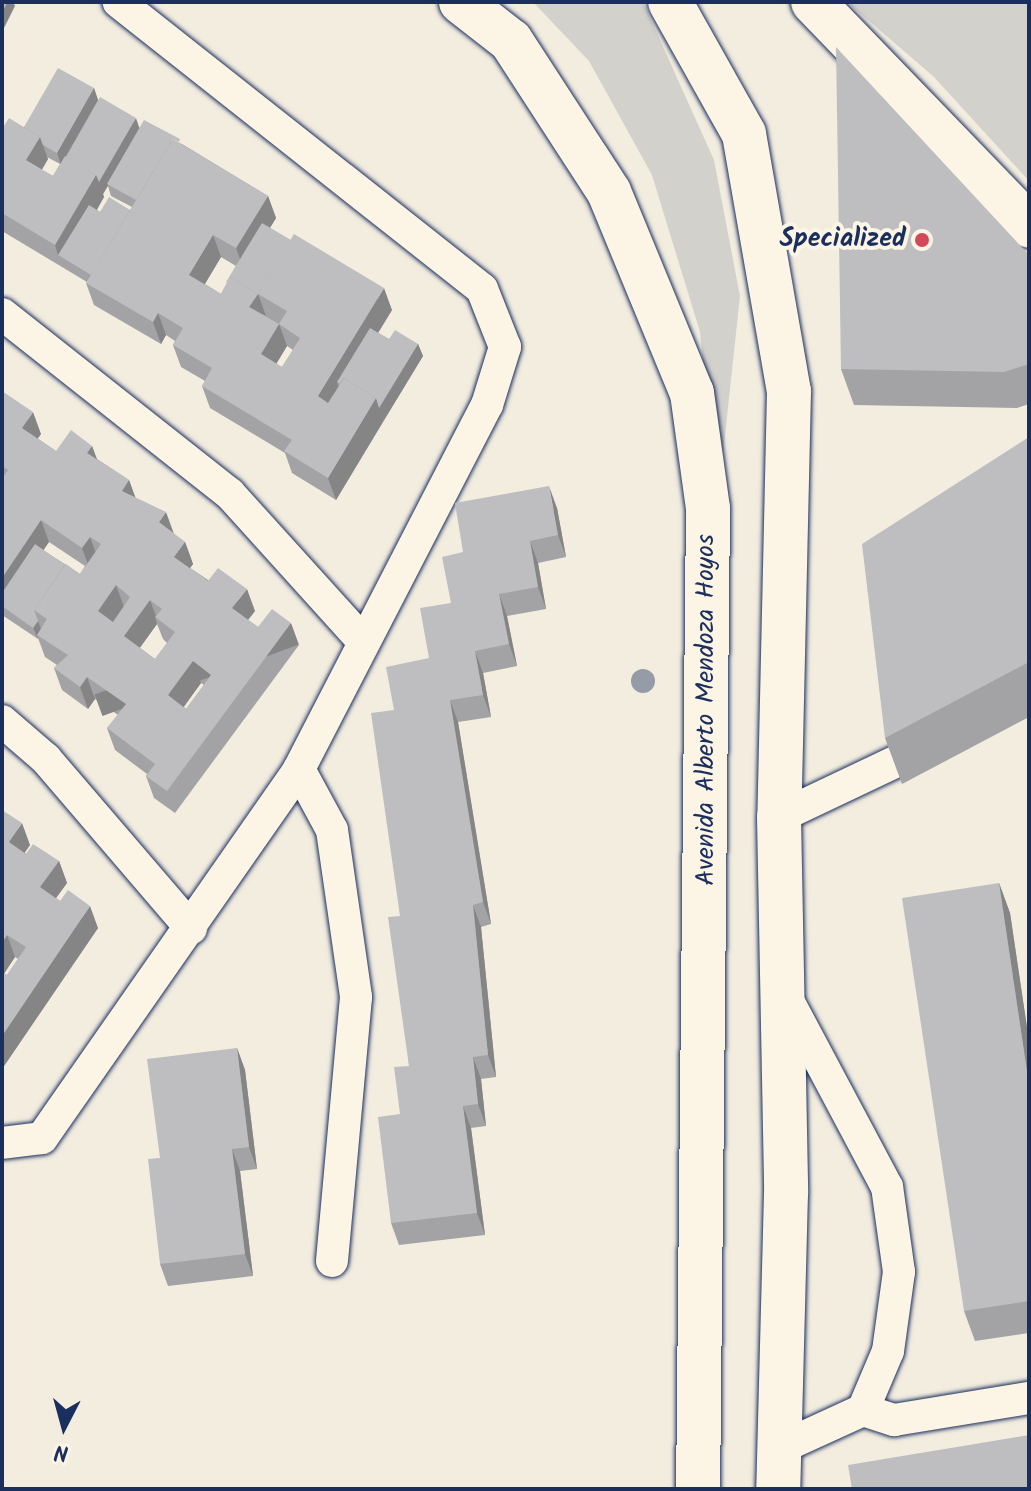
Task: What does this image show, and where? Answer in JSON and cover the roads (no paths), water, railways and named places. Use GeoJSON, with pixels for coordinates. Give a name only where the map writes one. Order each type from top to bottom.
{"type":"FeatureCollection","features":[{"type":"Feature","properties":{"kind":"main road","name":"Avenida Alberto Mendoza Hoyos"},"geometry":{"type":"LineString","coordinates":[[461,2],[511,41],[609,192],[692,393],[708,508],[698,1489]]}},
{"type":"Feature","properties":{"kind":"main road"},"geometry":{"type":"LineString","coordinates":[[670,2],[744,134],[779,303],[789,391],[779,817],[786,1193],[779,1469]]}},
{"type":"Feature","properties":{"kind":"main road"},"geometry":{"type":"LineString","coordinates":[[813,2],[1029,226]]}},
{"type":"Feature","properties":{"kind":"lane"},"geometry":{"type":"LineString","coordinates":[[2,1143],[42,1138],[299,769],[487,405],[505,347],[482,289],[119,2]]}},
{"type":"Feature","properties":{"kind":"lane"},"geometry":{"type":"LineString","coordinates":[[2,314],[230,494],[363,641]]}},
{"type":"Feature","properties":{"kind":"lane"},"geometry":{"type":"LineString","coordinates":[[2,721],[46,759],[191,928]]}},
{"type":"Feature","properties":{"kind":"lane"},"geometry":{"type":"LineString","coordinates":[[779,817],[899,760]]}},
{"type":"Feature","properties":{"kind":"lane"},"geometry":{"type":"LineString","coordinates":[[299,769],[332,830],[356,997],[332,1261]]}},
{"type":"Feature","properties":{"kind":"lane"},"geometry":{"type":"LineString","coordinates":[[779,1469],[863,1410],[888,1351],[899,1272],[887,1187],[781,987]]}},
{"type":"Feature","properties":{"kind":"lane"},"geometry":{"type":"LineString","coordinates":[[863,1410],[894,1420],[1029,1398]]}},
{"type":"Feature","properties":{"kind":"place","name":"Specialized"},"geometry":{"type":"Point","coordinates":[922,240]}}]}
